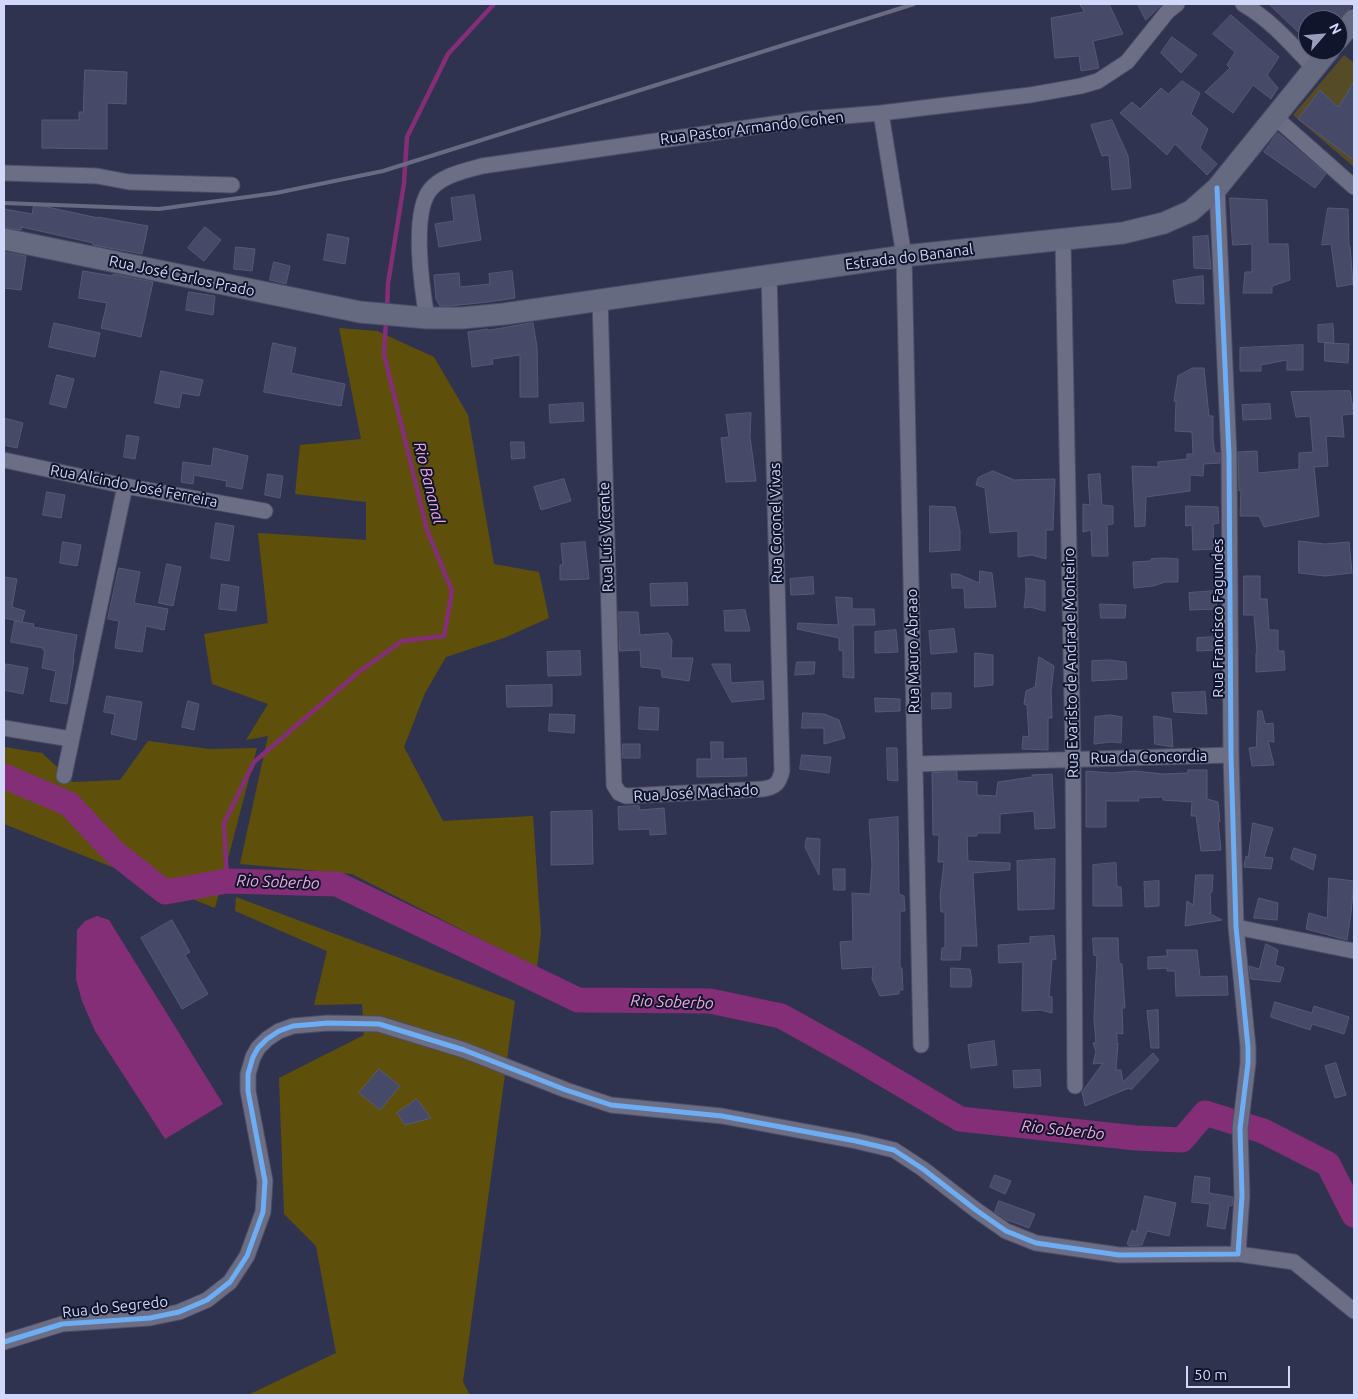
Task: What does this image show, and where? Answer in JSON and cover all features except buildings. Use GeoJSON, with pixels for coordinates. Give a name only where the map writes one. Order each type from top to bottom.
{"type":"FeatureCollection","features":[{"type":"Feature","properties":{"kind":"main road","name":"Estrada do Bananal"},"geometry":{"type":"LineString","coordinates":[[420,318],[462,318],[504,314],[769,274],[904,256],[1123,233],[1164,223],[1191,211],[1217,188],[1321,60]]}},
{"type":"Feature","properties":{"kind":"main road","name":"Rua José Carlos Prado"},"geometry":{"type":"LineString","coordinates":[[4,240],[360,312],[420,318]]}},
{"type":"Feature","properties":{"kind":"street","name":"Rua Pastor Armando Cohen"},"geometry":{"type":"LineString","coordinates":[[420,318],[423,292],[420,255],[423,207],[430,190],[441,181],[454,175],[482,166],[770,124],[881,113],[1073,88],[1098,81],[1113,73],[1127,62],[1168,11],[1177,4]]}},
{"type":"Feature","properties":{"kind":"street"},"geometry":{"type":"LineString","coordinates":[[1242,4],[1262,16],[1314,68]]}},
{"type":"Feature","properties":{"kind":"street","name":"Rua Mauro Abraao"},"geometry":{"type":"LineString","coordinates":[[881,113],[904,256],[921,1046]]}},
{"type":"Feature","properties":{"kind":"street"},"geometry":{"type":"LineString","coordinates":[[1275,117],[1354,187]]}},
{"type":"Feature","properties":{"kind":"street"},"geometry":{"type":"LineString","coordinates":[[4,173],[97,176],[130,182],[232,185]]}},
{"type":"Feature","properties":{"kind":"street","name":"Rua Francisco Fagundes"},"geometry":{"type":"LineString","coordinates":[[1217,188],[1229,455],[1236,927],[1248,1048],[1240,1129],[1242,1196],[1238,1254]]}},
{"type":"Feature","properties":{"kind":"street","name":"Rua Evaristo de Andrade Monteiro"},"geometry":{"type":"LineString","coordinates":[[1063,240],[1073,759],[1075,1086]]}},
{"type":"Feature","properties":{"kind":"street","name":"Rua Coronel Vivas"},"geometry":{"type":"LineString","coordinates":[[769,274],[782,771]]}},
{"type":"Feature","properties":{"kind":"street","name":"Rua Luís Vicente"},"geometry":{"type":"LineString","coordinates":[[600,299],[613,775]]}},
{"type":"Feature","properties":{"kind":"street","name":"Rua Alcindo José Ferreira"},"geometry":{"type":"LineString","coordinates":[[4,460],[125,486],[265,511]]}},
{"type":"Feature","properties":{"kind":"street"},"geometry":{"type":"LineString","coordinates":[[64,776],[125,486]]}},
{"type":"Feature","properties":{"kind":"street"},"geometry":{"type":"LineString","coordinates":[[4,728],[71,740]]}},
{"type":"Feature","properties":{"kind":"street","name":"Rua da Concordia"},"geometry":{"type":"LineString","coordinates":[[916,764],[1232,755]]}},
{"type":"Feature","properties":{"kind":"street","name":"Rua José Machado"},"geometry":{"type":"LineString","coordinates":[[613,775],[614,785],[619,793],[626,796],[716,793],[773,788],[780,782],[782,771]]}},
{"type":"Feature","properties":{"kind":"street"},"geometry":{"type":"LineString","coordinates":[[1236,927],[1354,951]]}},
{"type":"Feature","properties":{"kind":"street","name":"Rua do Segredo"},"geometry":{"type":"LineString","coordinates":[[4,1342],[62,1324],[150,1318],[179,1312],[207,1300],[230,1282],[248,1256],[263,1212],[265,1180],[248,1091],[248,1074],[253,1057],[258,1048],[279,1031],[293,1026],[328,1023],[379,1024],[464,1050],[566,1090],[611,1105],[722,1116],[894,1150],[923,1169],[1006,1231],[1036,1243],[1119,1254],[1238,1254],[1294,1262],[1354,1311]]}},
{"type":"Feature","properties":{"kind":"shaded area"},"geometry":{"type":"Polygon","coordinates":[[[1348,58],[1354,61],[1354,167],[1293,115],[1340,60],[1348,60],[1348,58]]]}},
{"type":"Feature","properties":{"kind":"shaded area"},"geometry":{"type":"Polygon","coordinates":[[[339,328],[377,331],[434,357],[468,415],[494,564],[539,572],[549,618],[504,638],[446,657],[425,693],[404,747],[443,821],[533,816],[541,933],[537,968],[352,874],[240,864],[268,736],[246,740],[268,704],[212,684],[204,634],[268,623],[258,533],[366,540],[366,502],[295,494],[300,445],[361,439],[339,328]]]}},
{"type":"Feature","properties":{"kind":"shaded area"},"geometry":{"type":"Polygon","coordinates":[[[148,741],[209,749],[257,748],[215,908],[4,824],[4,747],[42,753],[73,782],[120,780],[148,741]]]}},
{"type":"Feature","properties":{"kind":"shaded area"},"geometry":{"type":"Polygon","coordinates":[[[236,897],[515,1001],[463,1382],[470,1395],[248,1395],[336,1353],[316,1246],[284,1214],[279,1078],[364,1035],[362,1004],[314,1005],[327,951],[235,911],[236,897]]]}},
{"type":"Feature","properties":{"kind":"shaded area"},"geometry":{"type":"Polygon","coordinates":[[[97,916],[109,920],[223,1104],[165,1139],[95,1031],[82,1001],[76,979],[77,930],[85,921],[97,916]]]}},
{"type":"Feature","properties":{"kind":"waterway","name":"Rio Bananal"},"geometry":{"type":"LineString","coordinates":[[387,308],[388,284],[404,183],[407,137],[448,54],[494,4]]}},
{"type":"Feature","properties":{"kind":"waterway","name":"Rio Bananal"},"geometry":{"type":"LineString","coordinates":[[227,881],[224,823],[254,762],[360,671],[402,641],[444,636],[452,591],[427,530],[384,354],[386,321]]}},
{"type":"Feature","properties":{"kind":"waterway","name":"Rio Soberbo"},"geometry":{"type":"LineString","coordinates":[[4,776],[69,804],[114,852],[165,892],[227,881],[337,884],[578,1000],[710,1001],[781,1016],[960,1119],[1136,1138],[1182,1140],[1205,1113],[1263,1131],[1328,1164],[1354,1215]]}},
{"type":"Feature","properties":{"kind":"railway"},"geometry":{"type":"LineString","coordinates":[[4,203],[159,209],[276,193],[383,171],[914,4]]}},
{"type":"Feature","properties":{"kind":"cycle path"},"geometry":{"type":"LineString","coordinates":[[4,1342],[62,1324],[150,1318],[179,1312],[207,1300],[230,1282],[247,1256],[263,1212],[265,1181],[248,1091],[248,1074],[253,1057],[258,1048],[279,1031],[293,1026],[328,1023],[379,1024],[464,1050],[566,1090],[611,1105],[722,1116],[894,1150],[923,1169],[1006,1231],[1036,1243],[1119,1255],[1238,1254],[1242,1196],[1240,1129],[1248,1063],[1248,1047],[1236,927],[1231,755],[1229,455],[1217,188]]}}]}
